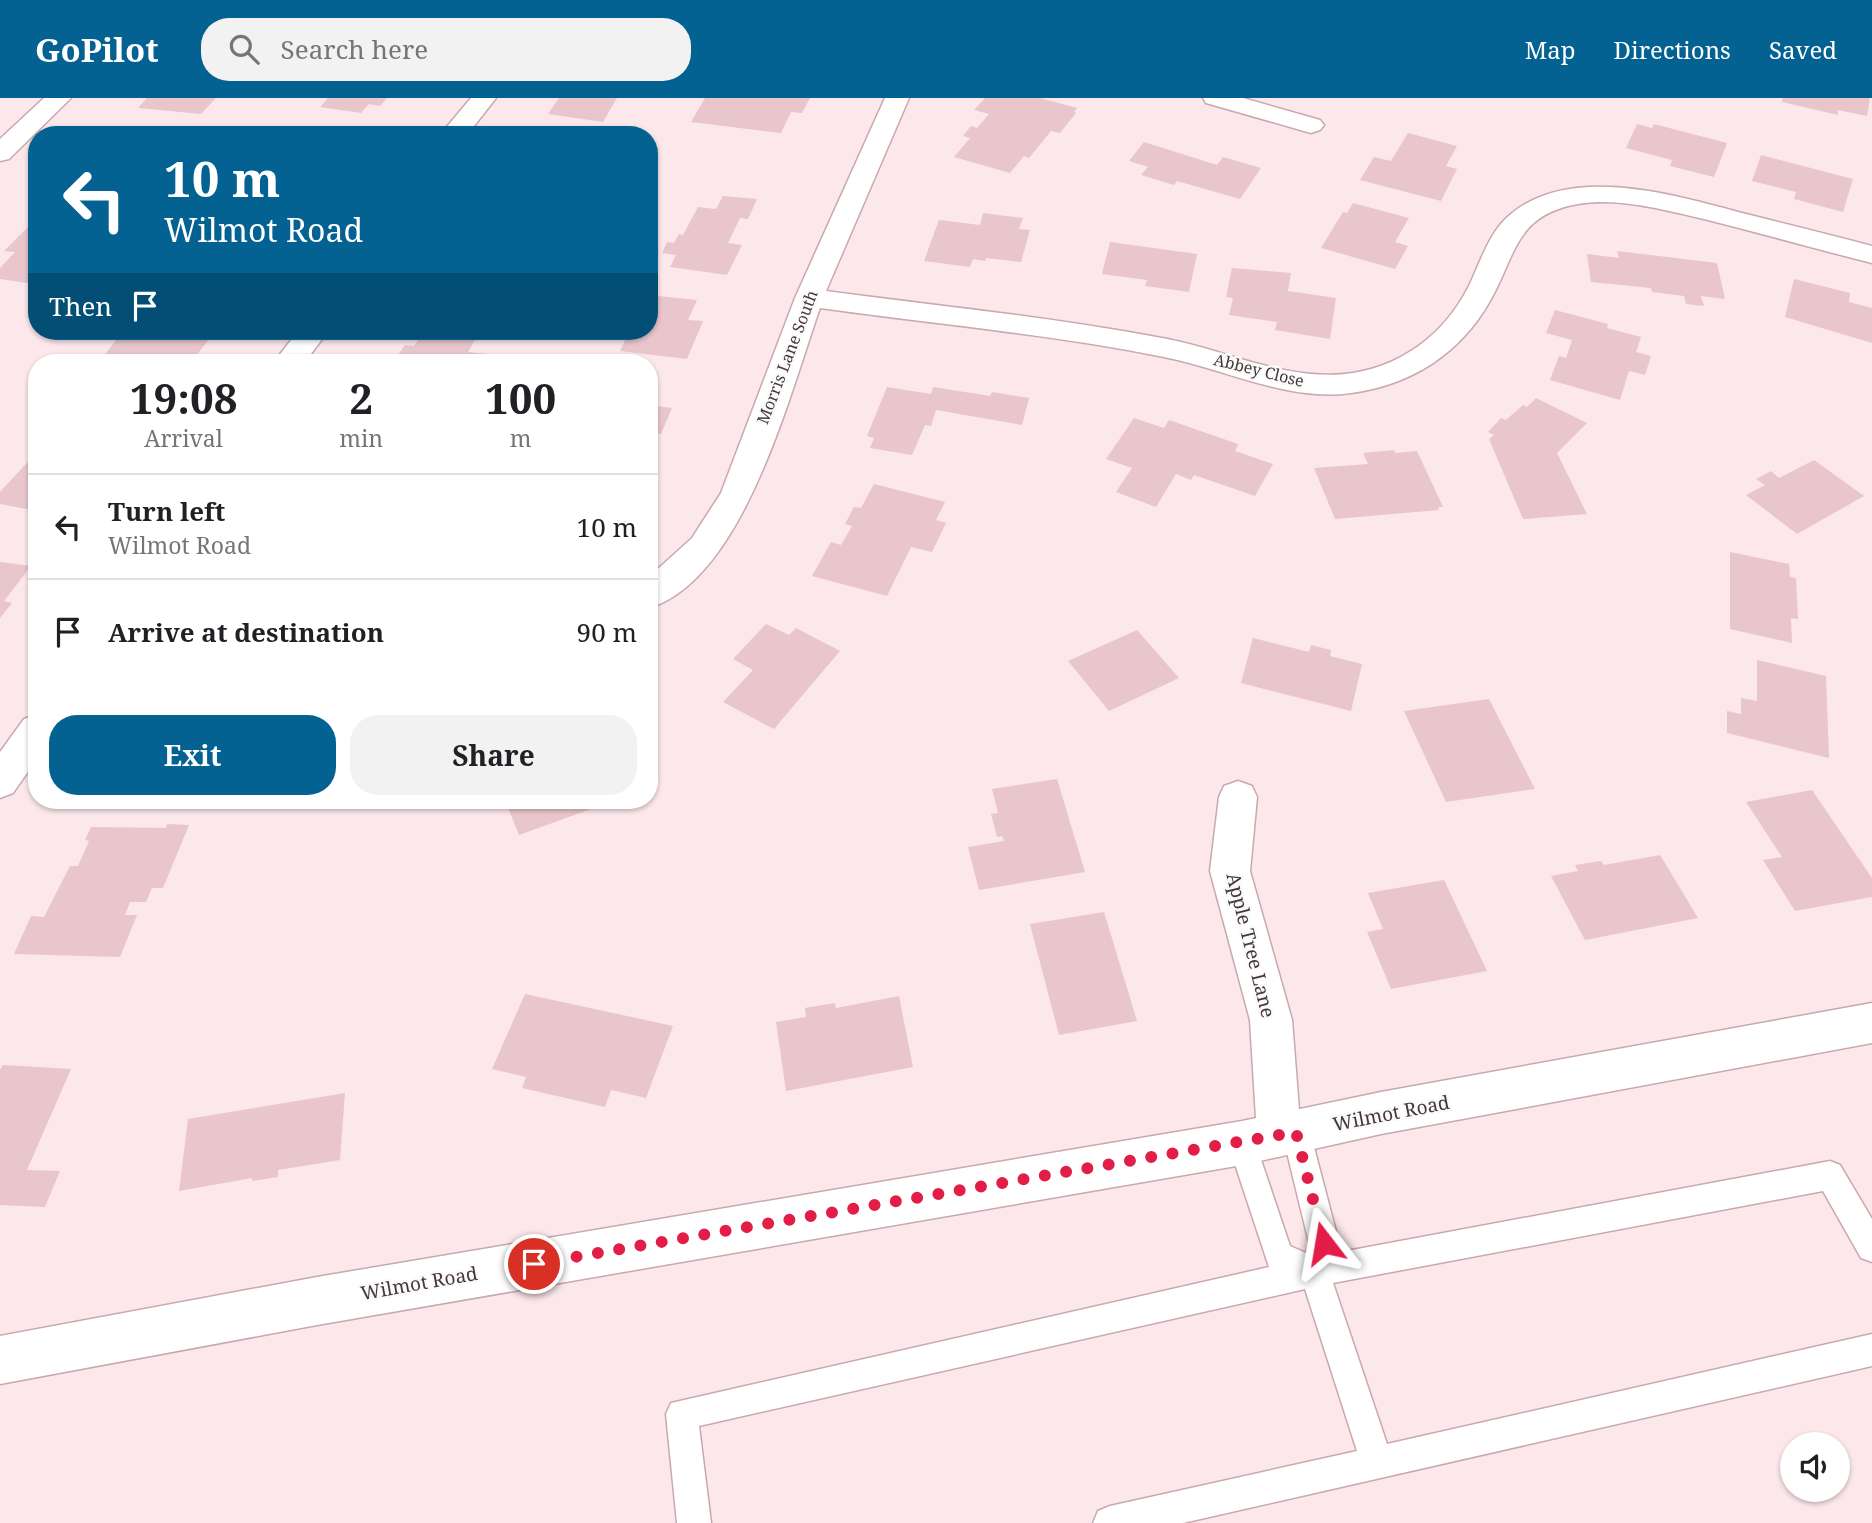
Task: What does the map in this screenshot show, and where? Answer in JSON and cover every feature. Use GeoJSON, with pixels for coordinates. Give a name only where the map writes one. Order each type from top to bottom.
{"type":"FeatureCollection","features":[{"type":"Feature","properties":{"kind":"street"},"geometry":{"type":"LineString","coordinates":[[29,126],[59,98]]}},
{"type":"Feature","properties":{"kind":"street"},"geometry":{"type":"LineString","coordinates":[[461,126],[484,98]]}},
{"type":"Feature","properties":{"kind":"street","name":"Morris Lane South"},"geometry":{"type":"LineString","coordinates":[[658,588],[704,547],[737,495],[809,298],[893,104],[898,98]]}},
{"type":"Feature","properties":{"kind":"street"},"geometry":{"type":"LineString","coordinates":[[1215,98],[1311,125]]}},
{"type":"Feature","properties":{"kind":"street"},"geometry":{"type":"LineString","coordinates":[[0,153],[28,127]]}},
{"type":"Feature","properties":{"kind":"street","name":"Abbey Close"},"geometry":{"type":"LineString","coordinates":[[809,298],[1166,347],[1306,383],[1346,384],[1378,378],[1412,364],[1451,338],[1474,308],[1506,234],[1523,217],[1570,198],[1588,195],[1620,196],[1675,204],[1872,255]]}},
{"type":"Feature","properties":{"kind":"street"},"geometry":{"type":"LineString","coordinates":[[295,354],[306,340]]}},
{"type":"Feature","properties":{"kind":"street"},"geometry":{"type":"LineString","coordinates":[[0,782],[28,742]]}},
{"type":"Feature","properties":{"kind":"street","name":"Apple Tree Lane"},"geometry":{"type":"LineString","coordinates":[[1238,797],[1230,871],[1271,1020],[1272,1137]]}},
{"type":"Feature","properties":{"kind":"street","name":"Wilmot Road"},"geometry":{"type":"LineString","coordinates":[[0,1360],[317,1301],[1272,1137],[1395,1111],[1872,1023]]}},
{"type":"Feature","properties":{"kind":"lane"},"geometry":{"type":"LineString","coordinates":[[1272,1137],[1278,1256],[1314,1272]]}},
{"type":"Feature","properties":{"kind":"lane"},"geometry":{"type":"LineString","coordinates":[[1272,1137],[1324,1243],[1314,1272],[1377,1462]]}},
{"type":"Feature","properties":{"kind":"lane"},"geometry":{"type":"LineString","coordinates":[[694,1523],[682,1414],[1314,1272],[1830,1175],[1872,1247]]}},
{"type":"Feature","properties":{"kind":"lane"},"geometry":{"type":"LineString","coordinates":[[1110,1523],[1872,1350]]}},
{"type":"Feature","properties":{"kind":"building"},"geometry":{"type":"Polygon","coordinates":[[[147,98],[216,98],[201,114],[138,108],[147,98]]]}},
{"type":"Feature","properties":{"kind":"building"},"geometry":{"type":"Polygon","coordinates":[[[328,98],[387,98],[380,106],[369,104],[361,113],[320,107],[328,98]]]}},
{"type":"Feature","properties":{"kind":"building"},"geometry":{"type":"Polygon","coordinates":[[[559,98],[617,98],[603,122],[548,114],[559,98]]]}},
{"type":"Feature","properties":{"kind":"building"},"geometry":{"type":"Polygon","coordinates":[[[705,98],[810,98],[802,113],[791,112],[781,133],[691,122],[705,98]]]}},
{"type":"Feature","properties":{"kind":"building"},"geometry":{"type":"Polygon","coordinates":[[[985,98],[1040,98],[1077,108],[1060,133],[1051,131],[1029,158],[1024,156],[1010,173],[954,157],[970,138],[963,136],[971,126],[977,128],[989,114],[974,110],[985,98]]]}},
{"type":"Feature","properties":{"kind":"building"},"geometry":{"type":"Polygon","coordinates":[[[1783,98],[1870,98],[1867,116],[1838,110],[1838,115],[1782,102],[1783,98]]]}},
{"type":"Feature","properties":{"kind":"building"},"geometry":{"type":"Polygon","coordinates":[[[1637,124],[1652,128],[1654,124],[1727,143],[1714,177],[1670,166],[1672,160],[1626,148],[1637,124]]]}},
{"type":"Feature","properties":{"kind":"building"},"geometry":{"type":"Polygon","coordinates":[[[1408,133],[1457,146],[1446,166],[1457,169],[1441,201],[1360,180],[1374,157],[1391,161],[1408,133]]]}},
{"type":"Feature","properties":{"kind":"building"},"geometry":{"type":"Polygon","coordinates":[[[1144,142],[1217,165],[1223,157],[1261,168],[1240,199],[1177,181],[1174,185],[1141,175],[1148,167],[1129,161],[1144,142]]]}},
{"type":"Feature","properties":{"kind":"building"},"geometry":{"type":"Polygon","coordinates":[[[1761,155],[1853,179],[1843,212],[1794,199],[1796,192],[1752,181],[1761,155]]]}},
{"type":"Feature","properties":{"kind":"building"},"geometry":{"type":"Polygon","coordinates":[[[723,196],[757,199],[748,219],[740,218],[728,243],[742,245],[727,275],[670,267],[676,255],[662,253],[667,242],[674,243],[679,234],[683,235],[698,207],[716,209],[723,196]]]}},
{"type":"Feature","properties":{"kind":"building"},"geometry":{"type":"Polygon","coordinates":[[[1353,203],[1409,218],[1395,242],[1408,246],[1395,269],[1321,248],[1343,212],[1347,213],[1353,203]]]}},
{"type":"Feature","properties":{"kind":"building"},"geometry":{"type":"Polygon","coordinates":[[[983,213],[1023,218],[1019,229],[1030,230],[1021,262],[973,259],[970,267],[924,261],[939,220],[980,225],[983,213]]]}},
{"type":"Feature","properties":{"kind":"building"},"geometry":{"type":"Polygon","coordinates":[[[28,227],[28,283],[0,279],[0,268],[15,252],[4,251],[28,227]]]}},
{"type":"Feature","properties":{"kind":"building"},"geometry":{"type":"Polygon","coordinates":[[[1110,242],[1197,254],[1189,292],[1145,286],[1147,280],[1102,274],[1110,242]]]}},
{"type":"Feature","properties":{"kind":"building"},"geometry":{"type":"Polygon","coordinates":[[[1617,251],[1717,263],[1725,299],[1701,296],[1704,306],[1686,304],[1684,296],[1652,292],[1651,288],[1591,282],[1587,254],[1619,258],[1617,251]]]}},
{"type":"Feature","properties":{"kind":"building"},"geometry":{"type":"Polygon","coordinates":[[[1232,268],[1291,273],[1288,291],[1336,298],[1330,339],[1275,330],[1277,322],[1229,315],[1233,298],[1226,297],[1232,268]]]}},
{"type":"Feature","properties":{"kind":"building"},"geometry":{"type":"Polygon","coordinates":[[[1794,279],[1850,293],[1849,302],[1872,308],[1872,343],[1785,317],[1794,279]]]}},
{"type":"Feature","properties":{"kind":"building"},"geometry":{"type":"Polygon","coordinates":[[[658,296],[697,300],[688,320],[703,321],[687,359],[620,351],[625,340],[658,340],[658,296]]]}},
{"type":"Feature","properties":{"kind":"building"},"geometry":{"type":"Polygon","coordinates":[[[1555,310],[1608,324],[1607,328],[1641,337],[1636,352],[1651,356],[1645,375],[1629,371],[1620,400],[1550,380],[1559,356],[1566,358],[1572,340],[1546,333],[1555,310]]]}},
{"type":"Feature","properties":{"kind":"building"},"geometry":{"type":"Polygon","coordinates":[[[116,340],[208,340],[198,354],[105,354],[116,340]]]}},
{"type":"Feature","properties":{"kind":"building"},"geometry":{"type":"Polygon","coordinates":[[[418,340],[475,340],[468,352],[488,354],[399,354],[405,345],[414,346],[418,340]]]}},
{"type":"Feature","properties":{"kind":"building"},"geometry":{"type":"Polygon","coordinates":[[[887,387],[931,394],[933,387],[990,396],[992,392],[1029,398],[1022,425],[936,410],[931,426],[925,425],[912,455],[870,448],[874,438],[867,436],[887,387]]]}},
{"type":"Feature","properties":{"kind":"building"},"geometry":{"type":"Polygon","coordinates":[[[1536,398],[1587,423],[1557,453],[1587,514],[1523,519],[1489,439],[1494,435],[1488,432],[1501,418],[1506,420],[1536,398]]]}},
{"type":"Feature","properties":{"kind":"building"},"geometry":{"type":"Polygon","coordinates":[[[658,406],[672,408],[661,434],[658,434],[658,406]]]}},
{"type":"Feature","properties":{"kind":"building"},"geometry":{"type":"Polygon","coordinates":[[[1134,418],[1164,428],[1169,420],[1238,444],[1235,451],[1273,464],[1255,496],[1194,475],[1191,480],[1176,474],[1156,507],[1116,492],[1132,468],[1106,459],[1134,418]]]}},
{"type":"Feature","properties":{"kind":"building"},"geometry":{"type":"Polygon","coordinates":[[[1394,450],[1395,453],[1417,451],[1443,507],[1438,507],[1439,510],[1335,519],[1314,468],[1368,464],[1363,453],[1394,450]]]}},
{"type":"Feature","properties":{"kind":"building"},"geometry":{"type":"Polygon","coordinates":[[[1814,460],[1864,496],[1797,534],[1746,495],[1765,485],[1756,479],[1771,471],[1779,478],[1814,460]]]}},
{"type":"Feature","properties":{"kind":"building"},"geometry":{"type":"Polygon","coordinates":[[[28,462],[28,509],[0,504],[0,492],[28,462]]]}},
{"type":"Feature","properties":{"kind":"building"},"geometry":{"type":"Polygon","coordinates":[[[874,484],[945,502],[936,520],[946,523],[932,552],[911,547],[887,596],[812,576],[831,542],[841,545],[852,526],[845,524],[854,507],[861,508],[874,484]]]}},
{"type":"Feature","properties":{"kind":"building"},"geometry":{"type":"Polygon","coordinates":[[[1730,552],[1789,564],[1790,577],[1796,578],[1798,619],[1791,618],[1792,643],[1730,629],[1730,552]]]}},
{"type":"Feature","properties":{"kind":"building"},"geometry":{"type":"Polygon","coordinates":[[[0,562],[28,566],[28,570],[4,601],[12,603],[0,618],[0,562]]]}},
{"type":"Feature","properties":{"kind":"building"},"geometry":{"type":"Polygon","coordinates":[[[766,624],[789,635],[796,628],[840,651],[774,729],[723,702],[753,670],[733,659],[766,624]]]}},
{"type":"Feature","properties":{"kind":"building"},"geometry":{"type":"Polygon","coordinates":[[[1137,630],[1179,678],[1109,711],[1068,661],[1137,630]]]}},
{"type":"Feature","properties":{"kind":"building"},"geometry":{"type":"Polygon","coordinates":[[[1253,638],[1309,652],[1311,645],[1331,650],[1330,656],[1362,664],[1351,711],[1241,683],[1253,638]]]}},
{"type":"Feature","properties":{"kind":"building"},"geometry":{"type":"Polygon","coordinates":[[[1757,660],[1826,676],[1829,758],[1727,733],[1727,711],[1741,714],[1741,698],[1757,701],[1757,660]]]}},
{"type":"Feature","properties":{"kind":"building"},"geometry":{"type":"Polygon","coordinates":[[[1489,699],[1535,789],[1446,802],[1404,711],[1489,699]]]}},
{"type":"Feature","properties":{"kind":"building"},"geometry":{"type":"Polygon","coordinates":[[[1057,779],[1085,872],[979,890],[968,847],[1004,841],[1002,836],[997,837],[991,814],[998,813],[992,789],[1057,779]]]}},
{"type":"Feature","properties":{"kind":"building"},"geometry":{"type":"Polygon","coordinates":[[[1812,790],[1872,878],[1872,897],[1795,911],[1763,860],[1782,857],[1746,802],[1812,790]]]}},
{"type":"Feature","properties":{"kind":"building"},"geometry":{"type":"Polygon","coordinates":[[[509,809],[591,809],[519,835],[509,809]]]}},
{"type":"Feature","properties":{"kind":"building"},"geometry":{"type":"Polygon","coordinates":[[[167,824],[189,825],[163,888],[152,888],[146,902],[130,902],[125,915],[137,915],[120,957],[14,954],[31,916],[44,917],[70,866],[78,866],[89,841],[85,840],[91,827],[166,828],[167,824]]]}},
{"type":"Feature","properties":{"kind":"building"},"geometry":{"type":"Polygon","coordinates":[[[1660,855],[1698,918],[1585,940],[1551,876],[1578,871],[1575,865],[1601,861],[1604,865],[1660,855]]]}},
{"type":"Feature","properties":{"kind":"building"},"geometry":{"type":"Polygon","coordinates":[[[1444,880],[1487,971],[1391,989],[1367,932],[1383,929],[1368,893],[1444,880]]]}},
{"type":"Feature","properties":{"kind":"building"},"geometry":{"type":"Polygon","coordinates":[[[1104,912],[1137,1021],[1059,1035],[1030,924],[1104,912]]]}},
{"type":"Feature","properties":{"kind":"building"},"geometry":{"type":"Polygon","coordinates":[[[525,994],[673,1026],[646,1098],[611,1090],[605,1107],[522,1088],[526,1077],[492,1069],[525,994]]]}},
{"type":"Feature","properties":{"kind":"building"},"geometry":{"type":"Polygon","coordinates":[[[899,996],[913,1067],[786,1091],[776,1022],[806,1017],[805,1008],[835,1003],[836,1008],[899,996]]]}},
{"type":"Feature","properties":{"kind":"building"},"geometry":{"type":"Polygon","coordinates":[[[3,1065],[71,1069],[27,1170],[60,1171],[45,1207],[0,1205],[0,1070],[3,1065]]]}},
{"type":"Feature","properties":{"kind":"building"},"geometry":{"type":"Polygon","coordinates":[[[345,1093],[340,1160],[278,1170],[278,1177],[252,1181],[252,1178],[179,1191],[188,1119],[345,1093]]]}},
{"type":"Feature","properties":{"kind":"route"},"geometry":{"type":"LineString","coordinates":[[534,1264],[1296,1132],[1324,1243]]}}]}
